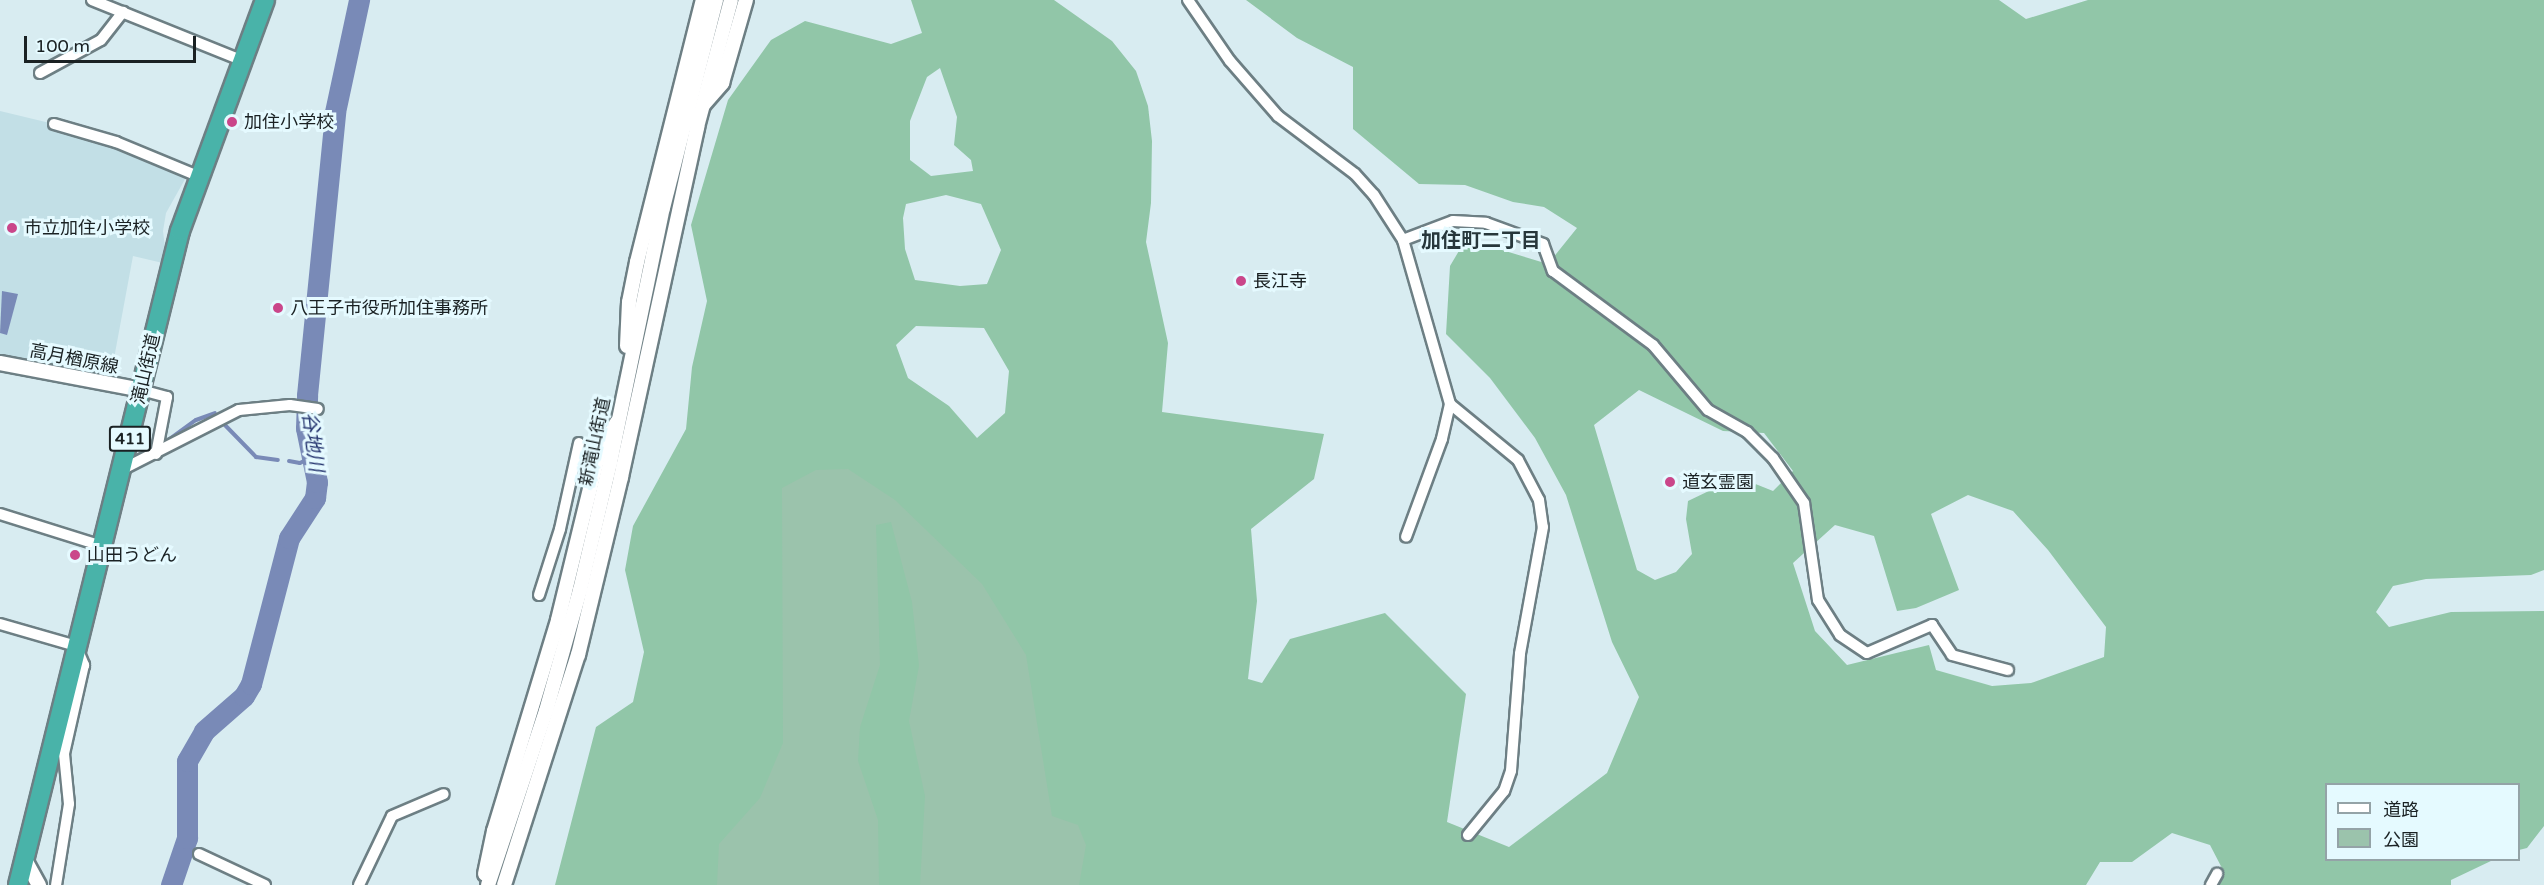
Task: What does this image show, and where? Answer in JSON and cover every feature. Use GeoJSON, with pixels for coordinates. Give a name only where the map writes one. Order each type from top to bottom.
{"type":"FeatureCollection","features":[{"type":"Feature","properties":{"kind":"highway","name":"滝山街道"},"geometry":{"type":"LineString","coordinates":[[18,885],[76,646],[198,176],[265,0]]}},
{"type":"Feature","properties":{"kind":"main road"},"geometry":{"type":"LineString","coordinates":[[626,387],[629,303],[637,262],[703,0]]}},
{"type":"Feature","properties":{"kind":"main road","name":"新滝山街道"},"geometry":{"type":"LineString","coordinates":[[488,885],[559,667],[620,418],[676,148],[716,0]]}},
{"type":"Feature","properties":{"kind":"main road","name":"新滝山街道"},"geometry":{"type":"LineString","coordinates":[[504,885],[580,644],[704,104],[731,0]]}},
{"type":"Feature","properties":{"kind":"main road"},"geometry":{"type":"LineString","coordinates":[[704,104],[722,83],[746,0]]}},
{"type":"Feature","properties":{"kind":"main road","name":"高月楢原線"},"geometry":{"type":"LineString","coordinates":[[0,363],[141,390]]}},
{"type":"Feature","properties":{"kind":"main road"},"geometry":{"type":"LineString","coordinates":[[483,885],[494,831],[548,656],[599,452],[620,418]]}},
{"type":"Feature","properties":{"kind":"main road"},"geometry":{"type":"LineString","coordinates":[[24,860],[39,885]]}},
{"type":"Feature","properties":{"kind":"street"},"geometry":{"type":"LineString","coordinates":[[92,0],[241,60]]}},
{"type":"Feature","properties":{"kind":"street"},"geometry":{"type":"LineString","coordinates":[[1188,0],[1230,61],[1278,116],[1355,174],[1374,195],[1403,240],[1450,404],[1442,439],[1406,537]]}},
{"type":"Feature","properties":{"kind":"street"},"geometry":{"type":"LineString","coordinates":[[40,73],[101,40],[123,12]]}},
{"type":"Feature","properties":{"kind":"street"},"geometry":{"type":"LineString","coordinates":[[54,124],[116,142],[198,176]]}},
{"type":"Feature","properties":{"kind":"street"},"geometry":{"type":"LineString","coordinates":[[1403,240],[1453,221],[1486,223],[1543,244],[1552,271],[1653,345],[1708,410],[1747,432],[1773,458],[1804,503],[1818,600],[1840,635],[1867,653],[1932,625],[1952,655],[2008,670]]}},
{"type":"Feature","properties":{"kind":"street"},"geometry":{"type":"LineString","coordinates":[[141,390],[167,397],[156,454]]}},
{"type":"Feature","properties":{"kind":"street"},"geometry":{"type":"LineString","coordinates":[[1450,404],[1518,460],[1539,500],[1543,527],[1520,654],[1511,771],[1504,790],[1468,835]]}},
{"type":"Feature","properties":{"kind":"street"},"geometry":{"type":"LineString","coordinates":[[123,469],[156,454],[203,425],[239,410],[296,406],[317,409]]}},
{"type":"Feature","properties":{"kind":"street"},"geometry":{"type":"LineString","coordinates":[[539,595],[565,504],[579,443]]}},
{"type":"Feature","properties":{"kind":"street"},"geometry":{"type":"LineString","coordinates":[[565,504],[587,502]]}},
{"type":"Feature","properties":{"kind":"street"},"geometry":{"type":"LineString","coordinates":[[0,514],[102,546]]}},
{"type":"Feature","properties":{"kind":"street"},"geometry":{"type":"LineString","coordinates":[[0,624],[76,646],[84,665],[64,753],[69,804],[56,885]]}},
{"type":"Feature","properties":{"kind":"street"},"geometry":{"type":"LineString","coordinates":[[359,885],[392,816],[444,794]]}},
{"type":"Feature","properties":{"kind":"street"},"geometry":{"type":"LineString","coordinates":[[199,854],[265,885]]}},
{"type":"Feature","properties":{"kind":"street"},"geometry":{"type":"LineString","coordinates":[[2211,885],[2217,874]]}},
{"type":"Feature","properties":{"kind":"shaded area"},"geometry":{"type":"Polygon","coordinates":[[[0,111],[54,124],[189,172],[166,213],[163,231],[167,264],[133,256],[110,380],[0,358],[0,111]]]}},
{"type":"Feature","properties":{"kind":"green space"},"geometry":{"type":"Polygon","coordinates":[[[911,0],[1054,0],[1112,41],[1136,71],[1148,106],[1152,141],[1151,203],[1146,242],[1168,343],[1162,412],[1324,434],[1314,479],[1251,529],[1257,601],[1248,679],[1262,683],[1290,639],[1385,613],[1466,694],[1447,822],[1509,847],[1607,773],[1639,697],[1612,642],[1566,495],[1535,438],[1490,378],[1446,334],[1450,266],[1466,239],[1548,264],[1577,228],[1544,207],[1513,202],[1465,185],[1419,184],[1353,129],[1353,67],[1297,38],[1246,0],[1999,0],[2026,19],[2088,0],[2544,0],[2544,570],[2531,575],[2426,579],[2393,586],[2376,612],[2389,627],[2451,612],[2544,611],[2544,826],[2527,848],[2520,850],[2520,783],[2325,783],[2325,861],[2491,861],[2451,880],[2451,885],[2219,885],[2224,872],[2210,845],[2172,833],[2132,862],[2100,862],[2086,885],[1079,885],[1086,845],[1078,825],[1052,816],[1026,655],[982,584],[895,500],[848,469],[816,470],[782,488],[783,743],[760,798],[719,844],[717,885],[555,885],[596,727],[633,702],[644,652],[625,570],[633,526],[686,429],[692,367],[707,301],[691,225],[728,100],[771,40],[805,21],[891,44],[922,33],[911,0]],[[940,68],[927,77],[910,121],[910,160],[931,176],[973,171],[971,160],[954,145],[957,117],[940,68]],[[946,195],[906,204],[903,218],[905,249],[915,280],[960,286],[987,284],[1001,250],[981,204],[946,195]],[[916,326],[896,345],[908,378],[949,406],[977,438],[1005,413],[1009,371],[984,328],[916,326]],[[1639,390],[1594,425],[1637,570],[1655,580],[1676,572],[1692,554],[1686,519],[1688,501],[1738,477],[1773,491],[1793,471],[1764,433],[1723,431],[1639,390]],[[1968,495],[1931,514],[1959,590],[1916,608],[1897,611],[1874,536],[1835,525],[1793,563],[1815,631],[1847,665],[1929,645],[1936,670],[1992,686],[2031,683],[2104,657],[2106,627],[2048,550],[2013,511],[1968,495]]]}},
{"type":"Feature","properties":{"kind":"green space"},"geometry":{"type":"Polygon","coordinates":[[[792,437],[947,465],[1097,802],[1094,885],[701,885],[706,866],[731,821],[759,585],[792,437]]]}},
{"type":"Feature","properties":{"kind":"green space"},"geometry":{"type":"Polygon","coordinates":[[[891,522],[912,602],[919,666],[909,721],[925,796],[920,885],[879,885],[878,820],[858,761],[860,727],[880,665],[876,525],[891,522]]]}},
{"type":"Feature","properties":{"kind":"water"},"geometry":{"type":"Polygon","coordinates":[[[2,291],[18,294],[7,335],[0,333],[2,291]]]}},
{"type":"Feature","properties":{"kind":"waterway","name":"谷地川"},"geometry":{"type":"LineString","coordinates":[[171,885],[187,838],[187,761],[204,731],[244,696],[251,684],[289,538],[315,498],[317,482],[306,428],[307,395],[335,112],[359,0]]}},
{"type":"Feature","properties":{"kind":"waterway"},"geometry":{"type":"LineString","coordinates":[[164,443],[196,420],[215,413]]}},
{"type":"Feature","properties":{"kind":"waterway"},"geometry":{"type":"LineString","coordinates":[[222,422],[256,457],[278,460]]}},
{"type":"Feature","properties":{"kind":"waterway"},"geometry":{"type":"LineString","coordinates":[[289,461],[300,463],[312,457]]}},
{"type":"Feature","properties":{"kind":"place","name":"加住小学校"},"geometry":{"type":"Point","coordinates":[232,122]}},
{"type":"Feature","properties":{"kind":"place","name":"市立加住小学校"},"geometry":{"type":"Point","coordinates":[12,228]}},
{"type":"Feature","properties":{"kind":"place","name":"長江寺"},"geometry":{"type":"Point","coordinates":[1241,281]}},
{"type":"Feature","properties":{"kind":"place","name":"八王子市役所加住事務所"},"geometry":{"type":"Point","coordinates":[278,308]}},
{"type":"Feature","properties":{"kind":"place","name":"道玄霊園"},"geometry":{"type":"Point","coordinates":[1670,482]}},
{"type":"Feature","properties":{"kind":"place","name":"山田うどん"},"geometry":{"type":"Point","coordinates":[75,555]}},
{"type":"Feature","properties":{"kind":"district","name":"加住町二丁目"},"geometry":{"type":"Point","coordinates":[1481,241]}}]}
